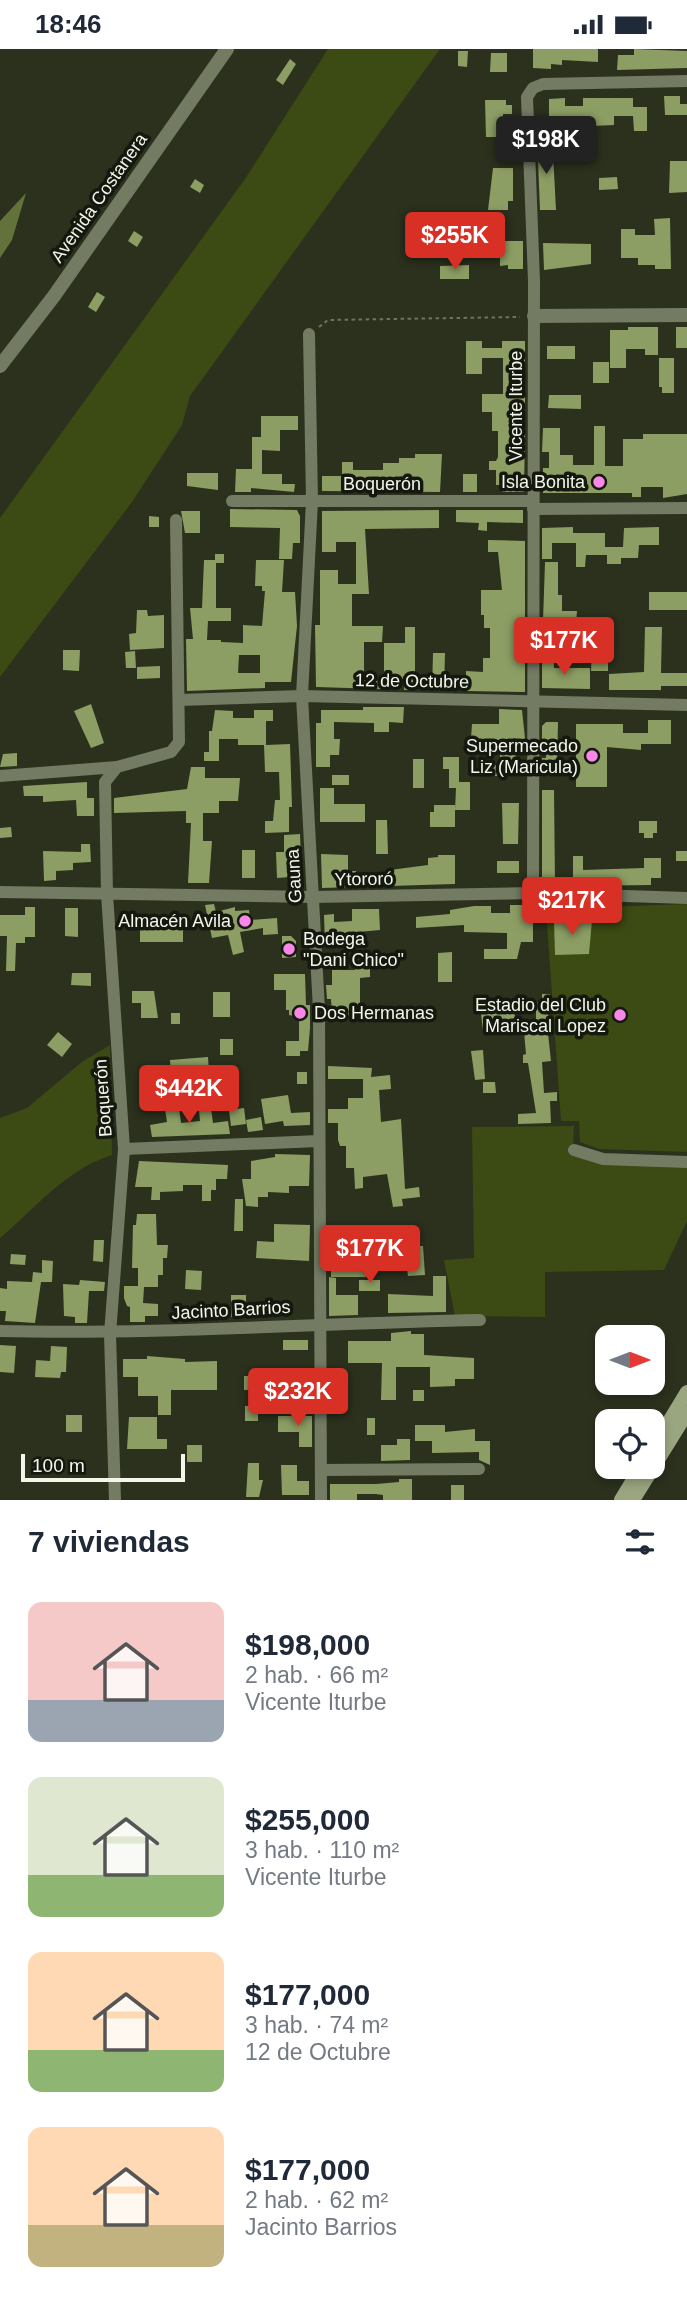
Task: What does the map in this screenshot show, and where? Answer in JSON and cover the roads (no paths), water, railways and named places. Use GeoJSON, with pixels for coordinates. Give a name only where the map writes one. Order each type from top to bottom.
{"type":"FeatureCollection","features":[{"type":"Feature","properties":{"kind":"main road"},"geometry":{"type":"LineString","coordinates":[[665,1428],[687,1392]]}},
{"type":"Feature","properties":{"kind":"main road"},"geometry":{"type":"LineString","coordinates":[[633,1500],[687,1413]]}},
{"type":"Feature","properties":{"kind":"main road"},"geometry":{"type":"LineString","coordinates":[[621,1500],[634,1479]]}},
{"type":"Feature","properties":{"kind":"street","name":"Avenida Costanera"},"geometry":{"type":"LineString","coordinates":[[0,366],[54,296],[227,49]]}},
{"type":"Feature","properties":{"kind":"street","name":"Vicente Iturbe"},"geometry":{"type":"LineString","coordinates":[[533,894],[534,316],[527,97],[533,88],[543,84],[687,81]]}},
{"type":"Feature","properties":{"kind":"street"},"geometry":{"type":"LineString","coordinates":[[534,316],[687,315]]}},
{"type":"Feature","properties":{"kind":"street","name":"Gauna"},"geometry":{"type":"LineString","coordinates":[[309,334],[312,501],[302,696],[319,1010],[321,1500]]}},
{"type":"Feature","properties":{"kind":"street","name":"Boquerón"},"geometry":{"type":"LineString","coordinates":[[232,501],[687,508]]}},
{"type":"Feature","properties":{"kind":"street"},"geometry":{"type":"LineString","coordinates":[[0,776],[117,767],[171,752],[178,742],[176,520]]}},
{"type":"Feature","properties":{"kind":"street","name":"12 de Octubre"},"geometry":{"type":"LineString","coordinates":[[179,700],[302,696],[687,705]]}},
{"type":"Feature","properties":{"kind":"street","name":"Boquerón"},"geometry":{"type":"LineString","coordinates":[[115,1500],[110,1334],[124,1149],[107,894],[105,782],[117,767]]}},
{"type":"Feature","properties":{"kind":"street","name":"Ytororó"},"geometry":{"type":"LineString","coordinates":[[0,892],[313,897],[533,894],[687,898]]}},
{"type":"Feature","properties":{"kind":"street"},"geometry":{"type":"LineString","coordinates":[[124,1149],[318,1140]]}},
{"type":"Feature","properties":{"kind":"street"},"geometry":{"type":"LineString","coordinates":[[573,1150],[603,1159],[687,1162]]}},
{"type":"Feature","properties":{"kind":"street","name":"Jacinto Barrios"},"geometry":{"type":"LineString","coordinates":[[0,1331],[110,1334],[320,1323],[480,1319]]}},
{"type":"Feature","properties":{"kind":"street"},"geometry":{"type":"LineString","coordinates":[[321,1470],[479,1469]]}},
{"type":"Feature","properties":{"kind":"place","name":"Isla Bonita"},"geometry":{"type":"Point","coordinates":[599,482]}},
{"type":"Feature","properties":{"kind":"place","name":"Supermecado Liz (Maricula)"},"geometry":{"type":"Point","coordinates":[592,756]}},
{"type":"Feature","properties":{"kind":"place","name":"Almacén Avila"},"geometry":{"type":"Point","coordinates":[245,921]}},
{"type":"Feature","properties":{"kind":"place","name":"Bodega \"Dani Chico\""},"geometry":{"type":"Point","coordinates":[289,949]}},
{"type":"Feature","properties":{"kind":"place","name":"Dos Hermanas"},"geometry":{"type":"Point","coordinates":[300,1013]}},
{"type":"Feature","properties":{"kind":"place","name":"Estadio del Club Mariscal Lopez"},"geometry":{"type":"Point","coordinates":[620,1015]}}]}
